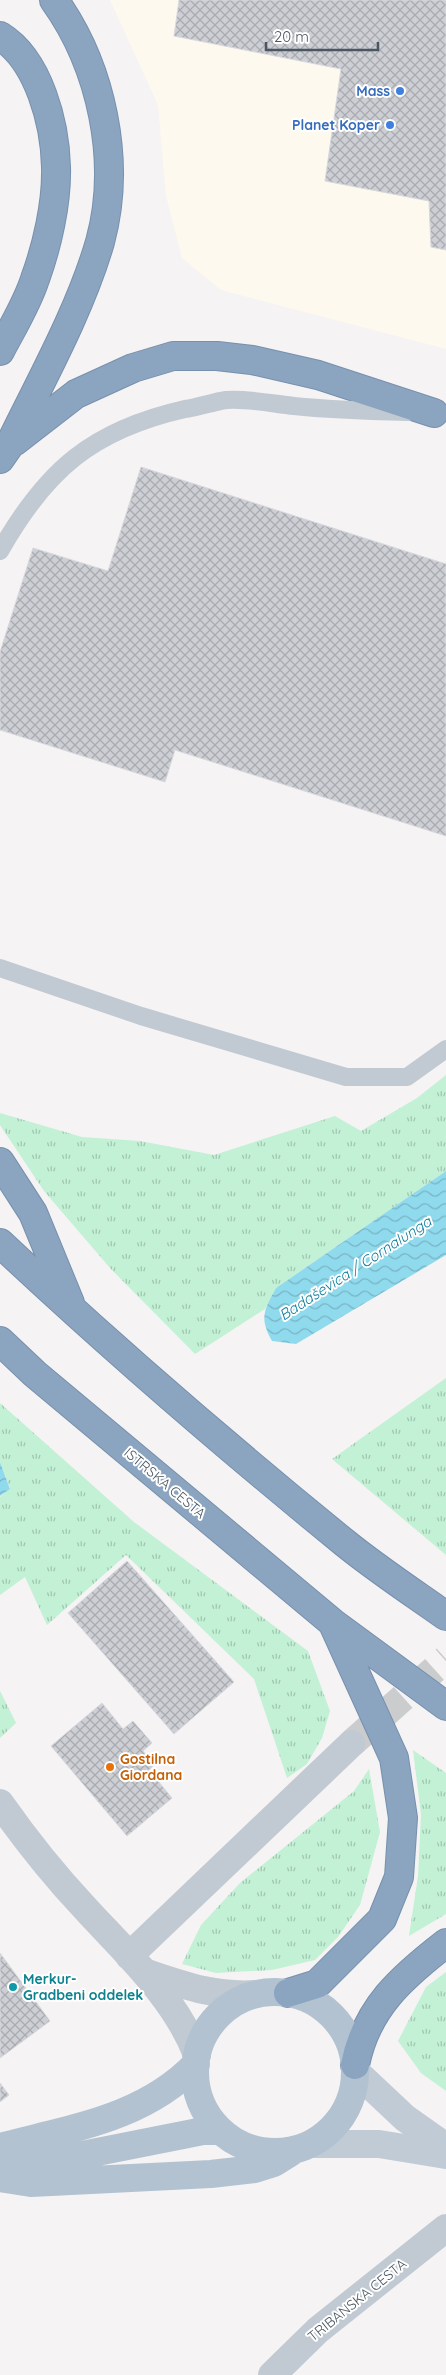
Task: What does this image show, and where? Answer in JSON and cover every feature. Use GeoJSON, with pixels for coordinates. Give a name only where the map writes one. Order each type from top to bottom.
{"type":"FeatureCollection","features":[{"type":"Feature","properties":{"kind":"highway"},"geometry":{"type":"LineString","coordinates":[[4,452],[70,321],[100,242],[109,184],[106,129],[90,66],[54,0]]}},
{"type":"Feature","properties":{"kind":"highway"},"geometry":{"type":"LineString","coordinates":[[0,36],[11,42],[30,66],[45,101],[56,168],[50,225],[35,280],[0,351]]}},
{"type":"Feature","properties":{"kind":"highway"},"geometry":{"type":"LineString","coordinates":[[4,452],[76,394],[133,368],[173,356],[217,356],[252,360],[318,376],[440,415]]}},
{"type":"Feature","properties":{"kind":"highway"},"geometry":{"type":"LineString","coordinates":[[0,1162],[33,1213],[73,1312]]}},
{"type":"Feature","properties":{"kind":"highway"},"geometry":{"type":"LineString","coordinates":[[0,1243],[73,1312],[346,1544],[446,1616]]}},
{"type":"Feature","properties":{"kind":"highway","name":"ISTRSKA CESTA"},"geometry":{"type":"LineString","coordinates":[[0,1341],[35,1374],[333,1623],[446,1706]]}},
{"type":"Feature","properties":{"kind":"highway"},"geometry":{"type":"LineString","coordinates":[[288,1993],[318,1984],[382,1919],[399,1877],[403,1818],[394,1758],[333,1623]]}},
{"type":"Feature","properties":{"kind":"highway"},"geometry":{"type":"LineString","coordinates":[[355,2069],[359,2043],[380,2005],[402,1979],[446,1943]]}},
{"type":"Feature","properties":{"kind":"main road"},"geometry":{"type":"LineString","coordinates":[[0,2147],[121,2115],[160,2095],[178,2082],[196,2059],[206,2031],[216,2018],[234,2003],[256,1994],[271,1992],[288,1993],[307,1999],[325,2010],[335,2019],[351,2047],[355,2069],[352,2094],[347,2108],[326,2134],[274,2164],[255,2169],[211,2174],[31,2183],[0,2178]]}},
{"type":"Feature","properties":{"kind":"main road"},"geometry":{"type":"LineString","coordinates":[[196,2059],[198,2093],[206,2113],[221,2132],[250,2148],[280,2152],[303,2147]]}},
{"type":"Feature","properties":{"kind":"main road"},"geometry":{"type":"LineString","coordinates":[[0,2171],[203,2131],[221,2132]]}},
{"type":"Feature","properties":{"kind":"street"},"geometry":{"type":"LineString","coordinates":[[136,1964],[351,1744]]}},
{"type":"Feature","properties":{"kind":"street"},"geometry":{"type":"LineString","coordinates":[[0,1803],[35,1853],[136,1964],[184,2027],[196,2059]]}},
{"type":"Feature","properties":{"kind":"street"},"geometry":{"type":"LineString","coordinates":[[136,1964],[214,1993],[232,1996],[256,1994]]}},
{"type":"Feature","properties":{"kind":"street"},"geometry":{"type":"LineString","coordinates":[[355,2069],[405,2118],[446,2147]]}},
{"type":"Feature","properties":{"kind":"street"},"geometry":{"type":"LineString","coordinates":[[303,2147],[379,2144],[446,2155]]}},
{"type":"Feature","properties":{"kind":"street","name":"TRIBANSKA CESTA"},"geometry":{"type":"LineString","coordinates":[[272,2375],[318,2330],[446,2228]]}},
{"type":"Feature","properties":{"kind":"lane"},"geometry":{"type":"LineString","coordinates":[[0,552],[13,529],[43,487],[73,457],[103,438],[155,416],[228,400],[326,409],[440,415]]}},
{"type":"Feature","properties":{"kind":"lane"},"geometry":{"type":"LineString","coordinates":[[0,968],[206,1036],[346,1077],[407,1076],[446,1049]]}},
{"type":"Feature","properties":{"kind":"shaded area"},"geometry":{"type":"Polygon","coordinates":[[[110,0],[446,0],[446,349],[221,290],[182,258],[166,196],[158,105],[110,0]]]}},
{"type":"Feature","properties":{"kind":"green space"},"geometry":{"type":"Polygon","coordinates":[[[446,1075],[446,1171],[276,1288],[265,1309],[195,1354],[110,1268],[44,1191],[0,1125],[0,1113],[82,1137],[140,1141],[214,1155],[335,1116],[361,1131],[417,1098],[446,1075]]]}},
{"type":"Feature","properties":{"kind":"green space"},"geometry":{"type":"Polygon","coordinates":[[[446,1378],[446,1555],[332,1459],[446,1378]]]}},
{"type":"Feature","properties":{"kind":"green space"},"geometry":{"type":"Polygon","coordinates":[[[0,1403],[134,1522],[308,1651],[330,1711],[322,1738],[307,1764],[287,1778],[254,1679],[126,1555],[47,1625],[25,1577],[0,1595],[0,1497],[10,1488],[0,1462],[0,1403]]]}},
{"type":"Feature","properties":{"kind":"green space"},"geometry":{"type":"Polygon","coordinates":[[[0,1691],[16,1723],[0,1738],[0,1691]]]}},
{"type":"Feature","properties":{"kind":"green space"},"geometry":{"type":"Polygon","coordinates":[[[413,1750],[446,1773],[446,1914],[409,1936],[418,1876],[421,1815],[413,1750]]]}},
{"type":"Feature","properties":{"kind":"green space"},"geometry":{"type":"Polygon","coordinates":[[[369,1769],[380,1832],[360,1905],[338,1937],[315,1960],[272,1970],[216,1973],[182,1964],[201,1925],[240,1883],[354,1791],[369,1769]]]}},
{"type":"Feature","properties":{"kind":"green space"},"geometry":{"type":"Polygon","coordinates":[[[446,1972],[446,2091],[421,2073],[398,2041],[426,1987],[446,1972]]]}},
{"type":"Feature","properties":{"kind":"water","name":"Badaševica / Cornalunga"},"geometry":{"type":"Polygon","coordinates":[[[446,1171],[446,1255],[296,1344],[272,1341],[264,1320],[268,1302],[276,1288],[446,1171]]]}},
{"type":"Feature","properties":{"kind":"water"},"geometry":{"type":"Polygon","coordinates":[[[0,1462],[10,1489],[0,1496],[0,1462]]]}},
{"type":"Feature","properties":{"kind":"building","name":"Planet Koper"},"geometry":{"type":"Polygon","coordinates":[[[179,0],[446,0],[446,250],[431,247],[429,201],[325,181],[341,69],[174,36],[179,0]]]}},
{"type":"Feature","properties":{"kind":"building"},"geometry":{"type":"Polygon","coordinates":[[[141,467],[446,564],[446,836],[175,750],[165,782],[0,730],[0,652],[33,548],[108,571],[141,467]]]}},
{"type":"Feature","properties":{"kind":"building"},"geometry":{"type":"Polygon","coordinates":[[[127,1561],[234,1682],[174,1734],[68,1613],[127,1561]]]}},
{"type":"Feature","properties":{"kind":"building","name":"Gostilna Giordana"},"geometry":{"type":"Polygon","coordinates":[[[102,1703],[123,1729],[133,1721],[152,1743],[143,1751],[154,1765],[149,1770],[172,1798],[127,1836],[51,1746],[102,1703]]]}},
{"type":"Feature","properties":{"kind":"building","name":"Merkur- Gradbeni oddelek"},"geometry":{"type":"Polygon","coordinates":[[[0,1953],[50,2021],[0,2058],[0,1953]]]}},
{"type":"Feature","properties":{"kind":"building"},"geometry":{"type":"Polygon","coordinates":[[[0,2083],[9,2095],[0,2102],[0,2083]]]}},
{"type":"Feature","properties":{"kind":"tunnel"},"geometry":{"type":"LineString","coordinates":[[351,1744],[446,1659]]}},
{"type":"Feature","properties":{"kind":"place","name":"Mass"},"geometry":{"type":"Point","coordinates":[400,91]}},
{"type":"Feature","properties":{"kind":"place","name":"Planet Koper"},"geometry":{"type":"Point","coordinates":[390,125]}},
{"type":"Feature","properties":{"kind":"place","name":"Gostilna Giordana"},"geometry":{"type":"Point","coordinates":[110,1767]}},
{"type":"Feature","properties":{"kind":"place","name":"Merkur- Gradbeni oddelek"},"geometry":{"type":"Point","coordinates":[13,1987]}}]}
